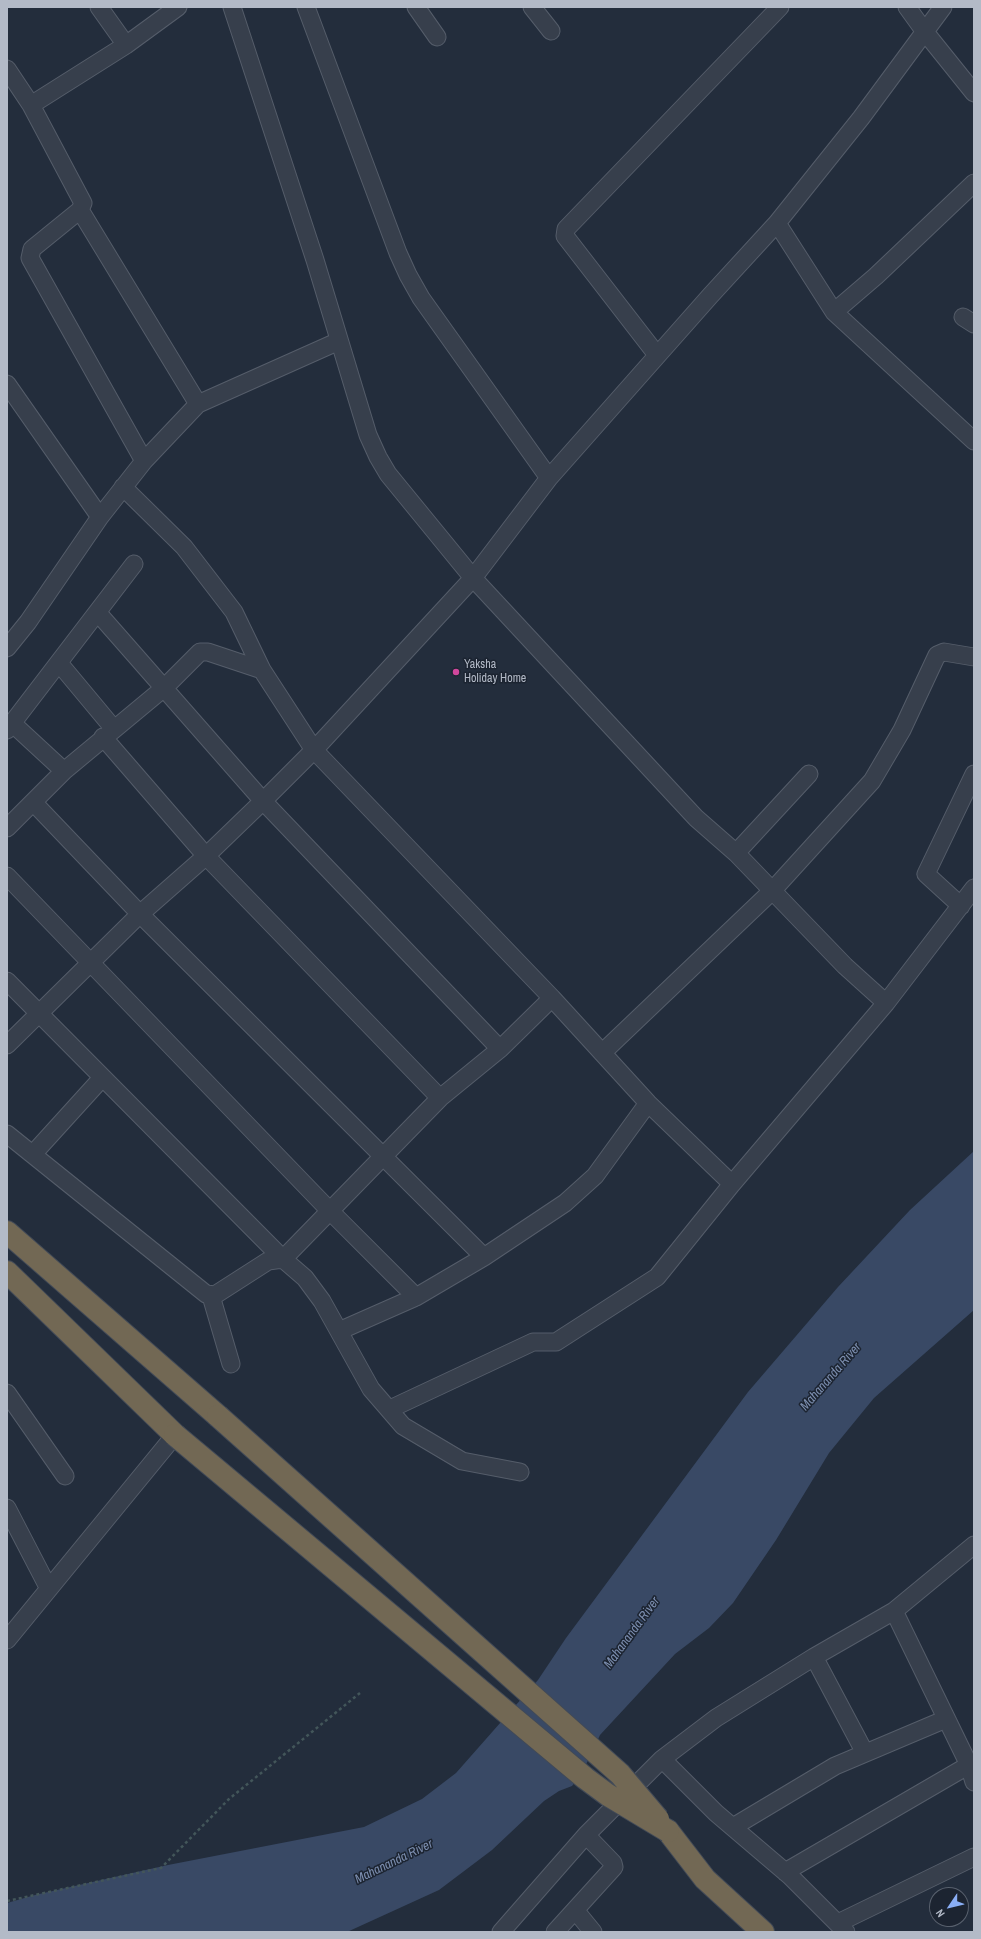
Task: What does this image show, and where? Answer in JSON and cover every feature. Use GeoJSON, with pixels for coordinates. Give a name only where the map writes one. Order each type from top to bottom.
{"type":"FeatureCollection","features":[{"type":"Feature","properties":{"kind":"highway"},"geometry":{"type":"LineString","coordinates":[[7,1232],[218,1416],[620,1774],[668,1831],[705,1879],[763,1932]]}},
{"type":"Feature","properties":{"kind":"highway"},"geometry":{"type":"LineString","coordinates":[[7,1272],[175,1435],[585,1778],[608,1795],[668,1831]]}},
{"type":"Feature","properties":{"kind":"street"},"geometry":{"type":"LineString","coordinates":[[99,7],[126,45]]}},
{"type":"Feature","properties":{"kind":"street"},"geometry":{"type":"LineString","coordinates":[[31,105],[126,45],[178,7]]}},
{"type":"Feature","properties":{"kind":"street"},"geometry":{"type":"LineString","coordinates":[[232,7],[315,260],[368,435],[388,474],[473,578],[696,818],[736,853],[845,966],[886,1003]]}},
{"type":"Feature","properties":{"kind":"street"},"geometry":{"type":"LineString","coordinates":[[306,7],[398,253],[408,275],[421,298],[550,478]]}},
{"type":"Feature","properties":{"kind":"street"},"geometry":{"type":"LineString","coordinates":[[416,7],[437,38]]}},
{"type":"Feature","properties":{"kind":"street"},"geometry":{"type":"LineString","coordinates":[[532,7],[551,31]]}},
{"type":"Feature","properties":{"kind":"street"},"geometry":{"type":"LineString","coordinates":[[657,355],[565,236],[566,229],[780,7]]}},
{"type":"Feature","properties":{"kind":"street"},"geometry":{"type":"LineString","coordinates":[[907,7],[974,93]]}},
{"type":"Feature","properties":{"kind":"street"},"geometry":{"type":"LineString","coordinates":[[7,1045],[140,914],[206,856],[314,750],[473,578],[550,478],[657,355],[777,223],[861,118],[943,7]]}},
{"type":"Feature","properties":{"kind":"street"},"geometry":{"type":"LineString","coordinates":[[7,69],[31,105],[83,199],[83,207],[32,250],[30,258],[144,461]]}},
{"type":"Feature","properties":{"kind":"street"},"geometry":{"type":"LineString","coordinates":[[834,312],[882,271],[974,183]]}},
{"type":"Feature","properties":{"kind":"street"},"geometry":{"type":"LineString","coordinates":[[80,210],[198,404]]}},
{"type":"Feature","properties":{"kind":"street"},"geometry":{"type":"LineString","coordinates":[[777,223],[834,312],[974,441]]}},
{"type":"Feature","properties":{"kind":"street"},"geometry":{"type":"LineString","coordinates":[[7,648],[28,622],[100,517],[123,487],[144,461],[198,404],[339,341]]}},
{"type":"Feature","properties":{"kind":"street"},"geometry":{"type":"LineString","coordinates":[[7,384],[100,517]]}},
{"type":"Feature","properties":{"kind":"street"},"geometry":{"type":"LineString","coordinates":[[123,487],[184,547],[234,612],[262,670],[314,750],[552,998],[648,1103],[732,1184]]}},
{"type":"Feature","properties":{"kind":"street"},"geometry":{"type":"LineString","coordinates":[[64,770],[10,727],[134,564]]}},
{"type":"Feature","properties":{"kind":"street"},"geometry":{"type":"LineString","coordinates":[[98,613],[263,801],[500,1049]]}},
{"type":"Feature","properties":{"kind":"street"},"geometry":{"type":"LineString","coordinates":[[8,824],[33,802],[64,770],[164,688],[194,656],[204,651],[262,670]]}},
{"type":"Feature","properties":{"kind":"street"},"geometry":{"type":"LineString","coordinates":[[602,1053],[772,891],[872,782],[902,730],[937,655],[944,652],[974,657]]}},
{"type":"Feature","properties":{"kind":"street"},"geometry":{"type":"LineString","coordinates":[[59,663],[108,733],[206,856],[440,1098]]}},
{"type":"Feature","properties":{"kind":"street"},"geometry":{"type":"LineString","coordinates":[[736,853],[809,774]]}},
{"type":"Feature","properties":{"kind":"street"},"geometry":{"type":"LineString","coordinates":[[961,906],[926,874],[974,774]]}},
{"type":"Feature","properties":{"kind":"street"},"geometry":{"type":"LineString","coordinates":[[33,802],[140,914],[484,1257]]}},
{"type":"Feature","properties":{"kind":"street"},"geometry":{"type":"LineString","coordinates":[[7,876],[90,964],[331,1212],[416,1297]]}},
{"type":"Feature","properties":{"kind":"street"},"geometry":{"type":"LineString","coordinates":[[390,1409],[532,1342],[556,1342],[650,1282],[660,1274],[732,1184],[886,1003],[974,888]]}},
{"type":"Feature","properties":{"kind":"street"},"geometry":{"type":"LineString","coordinates":[[7,981],[283,1260],[305,1278],[322,1301],[371,1389],[404,1426],[462,1461],[520,1472]]}},
{"type":"Feature","properties":{"kind":"street"},"geometry":{"type":"LineString","coordinates":[[211,1296],[268,1261],[283,1260],[440,1098],[500,1049],[552,998]]}},
{"type":"Feature","properties":{"kind":"street"},"geometry":{"type":"LineString","coordinates":[[33,1154],[102,1078]]}},
{"type":"Feature","properties":{"kind":"street"},"geometry":{"type":"LineString","coordinates":[[338,1331],[416,1297],[484,1257],[565,1203],[595,1176],[648,1103]]}},
{"type":"Feature","properties":{"kind":"street"},"geometry":{"type":"LineString","coordinates":[[7,1134],[206,1294],[211,1296]]}},
{"type":"Feature","properties":{"kind":"street"},"geometry":{"type":"LineString","coordinates":[[211,1296],[231,1364]]}},
{"type":"Feature","properties":{"kind":"street"},"geometry":{"type":"LineString","coordinates":[[7,1393],[65,1476]]}},
{"type":"Feature","properties":{"kind":"street"},"geometry":{"type":"LineString","coordinates":[[7,1640],[175,1435]]}},
{"type":"Feature","properties":{"kind":"street"},"geometry":{"type":"LineString","coordinates":[[7,1508],[49,1589]]}},
{"type":"Feature","properties":{"kind":"street"},"geometry":{"type":"LineString","coordinates":[[501,1932],[586,1835],[662,1759],[701,1729],[814,1657],[894,1611],[974,1545]]}},
{"type":"Feature","properties":{"kind":"street"},"geometry":{"type":"LineString","coordinates":[[894,1611],[968,1765],[974,1782]]}},
{"type":"Feature","properties":{"kind":"street"},"geometry":{"type":"LineString","coordinates":[[814,1657],[865,1753]]}},
{"type":"Feature","properties":{"kind":"street"},"geometry":{"type":"LineString","coordinates":[[732,1827],[835,1766],[946,1719]]}},
{"type":"Feature","properties":{"kind":"street"},"geometry":{"type":"LineString","coordinates":[[662,1759],[709,1807],[785,1872],[842,1928],[974,1857]]}},
{"type":"Feature","properties":{"kind":"street"},"geometry":{"type":"LineString","coordinates":[[785,1872],[968,1765]]}},
{"type":"Feature","properties":{"kind":"street"},"geometry":{"type":"LineString","coordinates":[[555,1932],[614,1865],[586,1835]]}},
{"type":"Feature","properties":{"kind":"street"},"geometry":{"type":"LineString","coordinates":[[575,1910],[593,1932]]}},
{"type":"Feature","properties":{"kind":"path"},"geometry":{"type":"LineString","coordinates":[[7,1901],[161,1868],[229,1799],[360,1693]]}},
{"type":"Feature","properties":{"kind":"water","name":"Mahananda River"},"geometry":{"type":"Polygon","coordinates":[[[974,1151],[974,1310],[874,1398],[829,1453],[776,1540],[733,1603],[709,1628],[675,1654],[600,1735],[581,1775],[572,1786],[559,1791],[544,1801],[492,1850],[439,1890],[347,1932],[7,1932],[7,1903],[35,1895],[168,1865],[364,1827],[422,1799],[456,1773],[538,1680],[566,1638],[748,1392],[838,1287],[910,1210],[974,1151]]]}},
{"type":"Feature","properties":{"kind":"place","name":"Yaksha Holiday Home"},"geometry":{"type":"Point","coordinates":[456,672]}}]}
